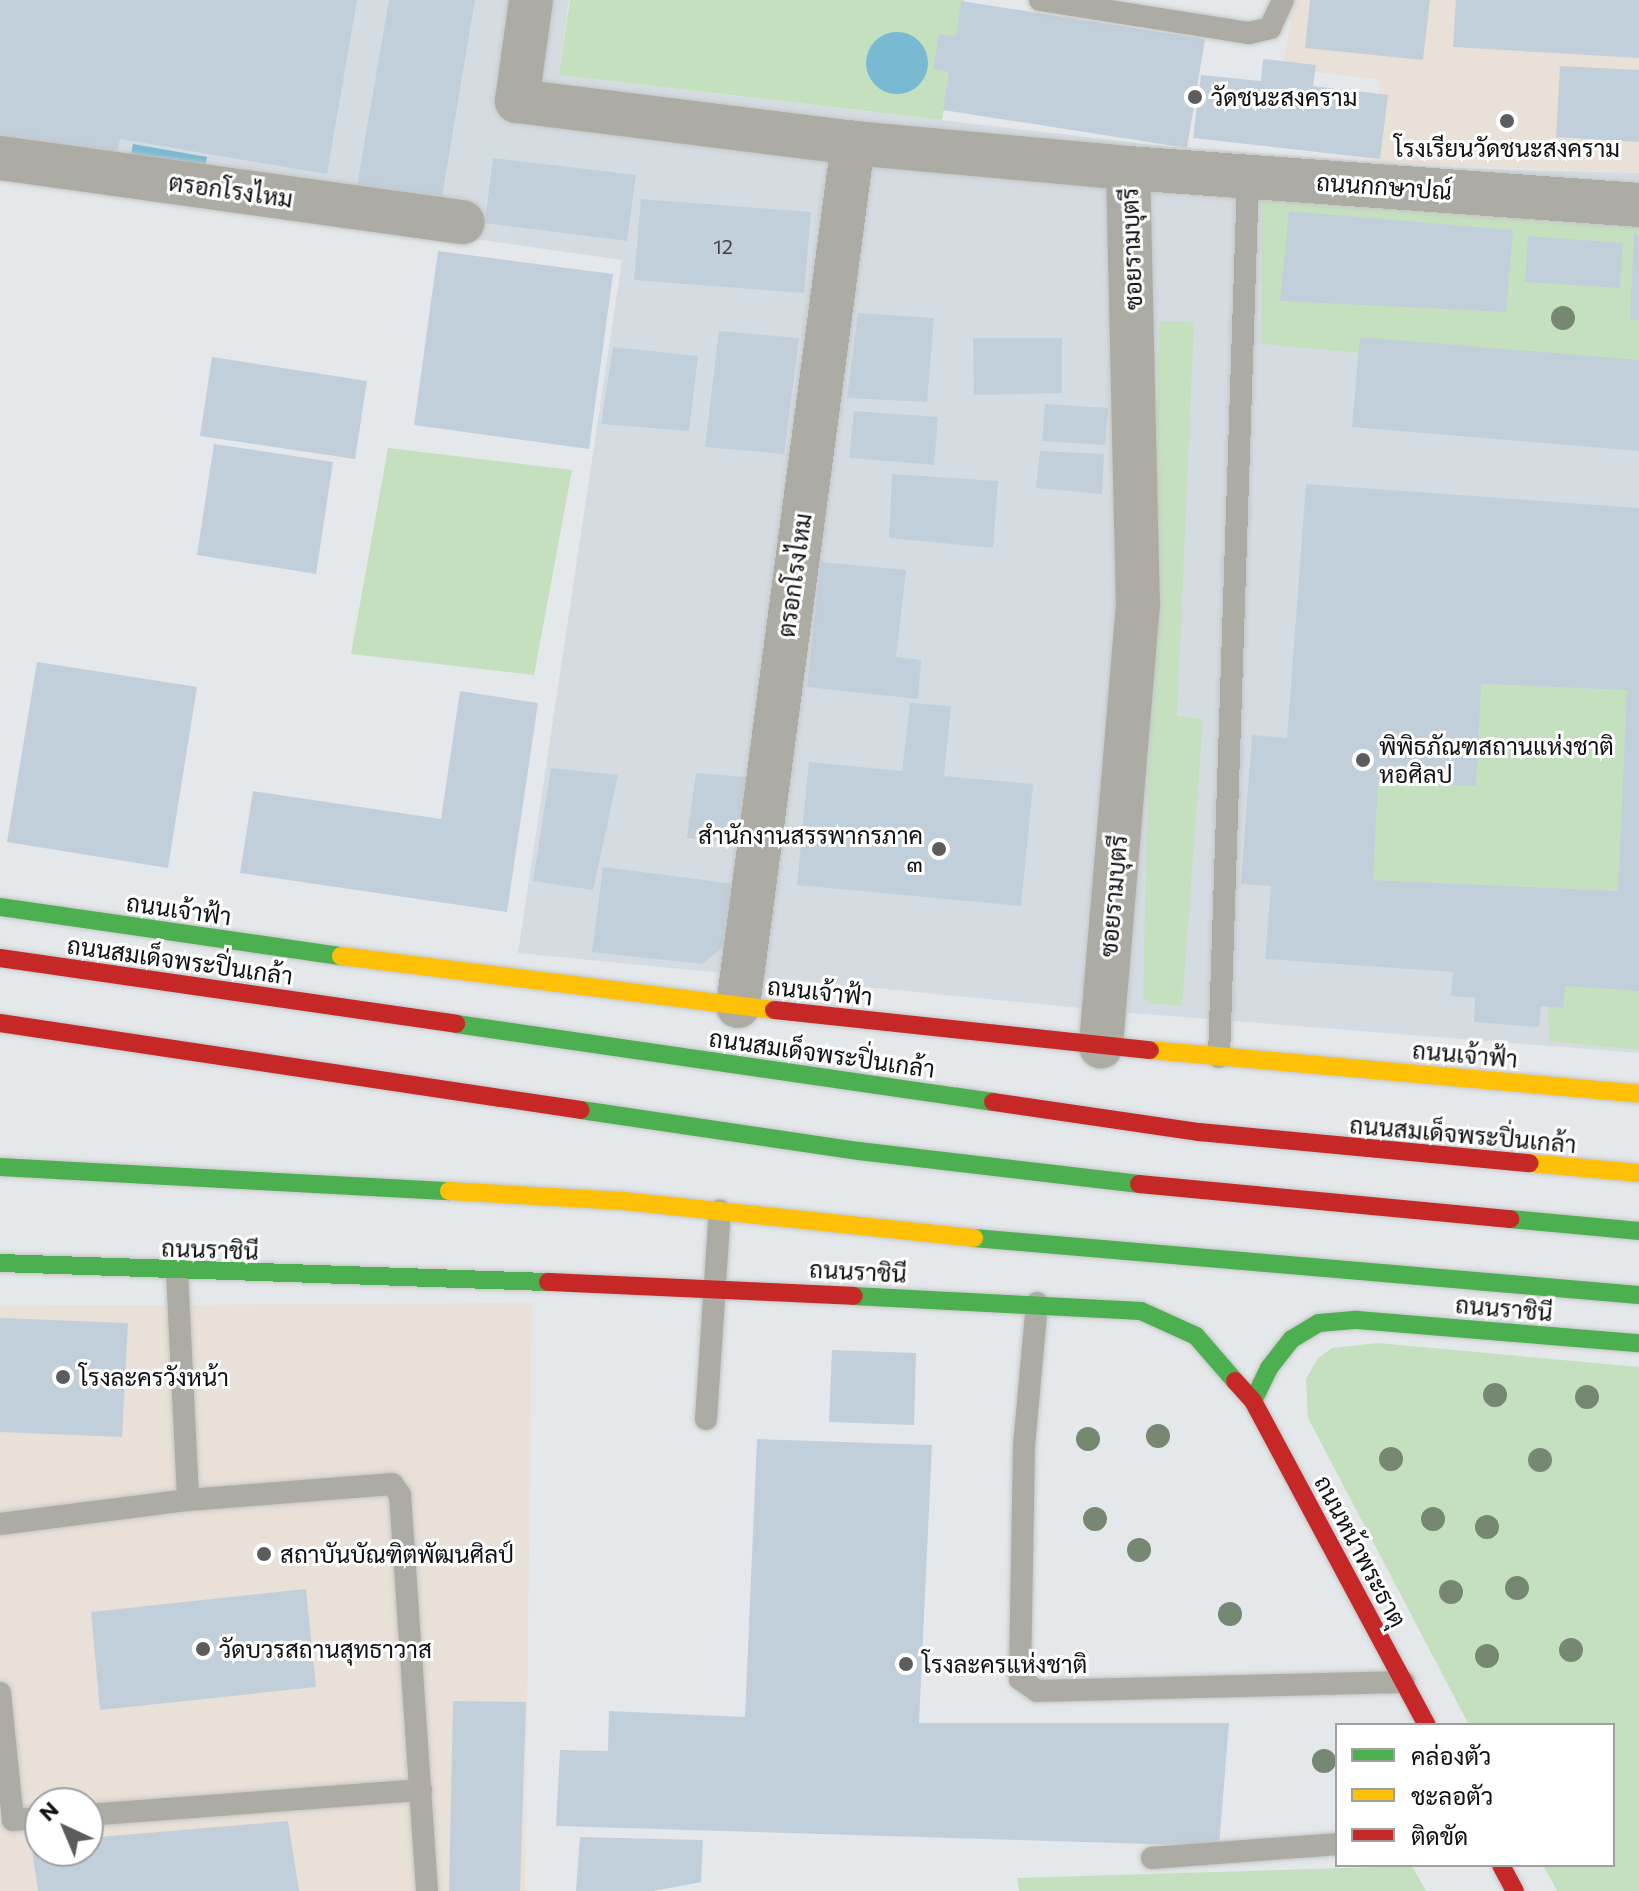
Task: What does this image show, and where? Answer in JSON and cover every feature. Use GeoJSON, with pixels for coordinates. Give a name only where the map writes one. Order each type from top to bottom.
{"type":"FeatureCollection","features":[{"type":"Feature","properties":{"kind":"main road","name":"ถนนเจ้าฟ้า"},"geometry":{"type":"LineString","coordinates":[[0,907],[504,979],[738,1006],[1101,1046],[1639,1094]]}},
{"type":"Feature","properties":{"kind":"main road","name":"ถนนสมเด็จพระปิ่นเกล้า"},"geometry":{"type":"LineString","coordinates":[[0,958],[867,1084],[1334,1148],[1639,1173]]}},
{"type":"Feature","properties":{"kind":"main road"},"geometry":{"type":"LineString","coordinates":[[0,1023],[859,1151],[1219,1194],[1639,1231]]}},
{"type":"Feature","properties":{"kind":"main road","name":"ถนนราชินี"},"geometry":{"type":"LineString","coordinates":[[0,1167],[529,1194],[720,1210],[1080,1249],[1639,1295]]}},
{"type":"Feature","properties":{"kind":"main road","name":"ถนนราชินี"},"geometry":{"type":"LineString","coordinates":[[0,1263],[177,1272],[714,1288],[1141,1311],[1168,1321],[1221,1359],[1253,1401],[1269,1368],[1292,1339],[1319,1323],[1357,1320],[1639,1343]]}},
{"type":"Feature","properties":{"kind":"main road","name":"ถนนหน้าพระธาตุ"},"geometry":{"type":"LineString","coordinates":[[1253,1401],[1426,1723]]}},
{"type":"Feature","properties":{"kind":"main road"},"geometry":{"type":"LineString","coordinates":[[1502,1867],[1515,1891]]}},
{"type":"Feature","properties":{"kind":"street","name":"ซอยรามบุตรี"},"geometry":{"type":"LineString","coordinates":[[531,0],[517,101],[853,143],[1128,168],[1138,604],[1101,1046]]}},
{"type":"Feature","properties":{"kind":"street","name":"ตรอกโรงไหม"},"geometry":{"type":"LineString","coordinates":[[738,1006],[853,143]]}},
{"type":"Feature","properties":{"kind":"street","name":"ตรอกโรงไหม"},"geometry":{"type":"LineString","coordinates":[[0,158],[463,222]]}},
{"type":"Feature","properties":{"kind":"street","name":"ถนนกกษาปณ์"},"geometry":{"type":"LineString","coordinates":[[1128,168],[1639,205]]}},
{"type":"Feature","properties":{"kind":"lane"},"geometry":{"type":"LineString","coordinates":[[1040,0],[1249,33],[1270,28],[1283,0]]}},
{"type":"Feature","properties":{"kind":"lane"},"geometry":{"type":"LineString","coordinates":[[1219,1057],[1248,177]]}},
{"type":"Feature","properties":{"kind":"lane"},"geometry":{"type":"LineString","coordinates":[[706,1419],[720,1210]]}},
{"type":"Feature","properties":{"kind":"lane"},"geometry":{"type":"LineString","coordinates":[[177,1272],[188,1500]]}},
{"type":"Feature","properties":{"kind":"lane"},"geometry":{"type":"LineString","coordinates":[[1037,1303],[1024,1446],[1020,1679],[1037,1691],[1404,1682]]}},
{"type":"Feature","properties":{"kind":"lane"},"geometry":{"type":"LineString","coordinates":[[0,1524],[188,1500],[392,1484],[397,1490],[427,1891]]}},
{"type":"Feature","properties":{"kind":"lane"},"geometry":{"type":"LineString","coordinates":[[0,1693],[13,1820],[24,1819]]}},
{"type":"Feature","properties":{"kind":"lane"},"geometry":{"type":"LineString","coordinates":[[104,1814],[421,1790]]}},
{"type":"Feature","properties":{"kind":"lane"},"geometry":{"type":"LineString","coordinates":[[1152,1858],[1335,1844]]}},
{"type":"Feature","properties":{"kind":"shaded area"},"geometry":{"type":"Polygon","coordinates":[[[0,0],[569,0],[559,75],[1162,146],[1450,168],[1639,173],[1639,1053],[1131,1013],[518,953],[622,260],[0,171],[0,0]]]}},
{"type":"Feature","properties":{"kind":"shaded area","name":"โรงเรียนวัดชนะสงคราม"},"geometry":{"type":"Polygon","coordinates":[[[1295,0],[1639,0],[1639,173],[1371,162],[1380,80],[1282,68],[1295,0]]]}},
{"type":"Feature","properties":{"kind":"shaded area","name":"สถาบันบัณฑิตพัฒนศิลป์"},"geometry":{"type":"Polygon","coordinates":[[[532,1303],[525,1891],[0,1891],[0,1306],[532,1303]]]}},
{"type":"Feature","properties":{"kind":"green space"},"geometry":{"type":"Polygon","coordinates":[[[570,0],[964,0],[942,120],[559,75],[570,0]]]}},
{"type":"Feature","properties":{"kind":"green space"},"geometry":{"type":"Polygon","coordinates":[[[1262,190],[1639,219],[1639,379],[1261,344],[1262,190]]]}},
{"type":"Feature","properties":{"kind":"green space"},"geometry":{"type":"Polygon","coordinates":[[[1159,321],[1194,322],[1177,716],[1203,719],[1182,1006],[1151,1003],[1143,997],[1159,321]]]}},
{"type":"Feature","properties":{"kind":"green space"},"geometry":{"type":"Polygon","coordinates":[[[388,448],[572,470],[534,675],[351,654],[388,448]]]}},
{"type":"Feature","properties":{"kind":"green space"},"geometry":{"type":"Polygon","coordinates":[[[1481,684],[1627,690],[1618,891],[1373,880],[1378,782],[1481,684]]]}},
{"type":"Feature","properties":{"kind":"green space"},"geometry":{"type":"Polygon","coordinates":[[[1639,957],[1639,1050],[1549,1041],[1546,962],[1639,957]]]}},
{"type":"Feature","properties":{"kind":"green space"},"geometry":{"type":"Polygon","coordinates":[[[1378,1343],[1639,1367],[1639,1891],[1557,1891],[1544,1867],[1615,1867],[1615,1723],[1468,1723],[1308,1418],[1306,1379],[1318,1358],[1332,1348],[1378,1343]]]}},
{"type":"Feature","properties":{"kind":"green space"},"geometry":{"type":"Polygon","coordinates":[[[1413,1867],[1426,1891],[1019,1891],[1017,1878],[1413,1867]]]}},
{"type":"Feature","properties":{"kind":"water"},"geometry":{"type":"Polygon","coordinates":[[[897,32],[909,34],[919,41],[926,51],[926,75],[919,85],[909,92],[897,94],[885,92],[875,85],[868,75],[866,63],[868,51],[875,41],[885,34],[897,32]]]}},
{"type":"Feature","properties":{"kind":"water"},"geometry":{"type":"Polygon","coordinates":[[[133,144],[207,157],[203,183],[128,170],[133,144]]]}},
{"type":"Feature","properties":{"kind":"building"},"geometry":{"type":"Polygon","coordinates":[[[0,0],[357,0],[327,174],[120,139],[117,154],[0,135],[0,0]]]}},
{"type":"Feature","properties":{"kind":"building"},"geometry":{"type":"Polygon","coordinates":[[[389,0],[475,0],[442,197],[357,186],[389,0]]]}},
{"type":"Feature","properties":{"kind":"building"},"geometry":{"type":"Polygon","coordinates":[[[1310,0],[1430,0],[1423,60],[1305,48],[1310,0]]]}},
{"type":"Feature","properties":{"kind":"building"},"geometry":{"type":"Polygon","coordinates":[[[1456,0],[1639,0],[1639,58],[1453,47],[1456,0]]]}},
{"type":"Feature","properties":{"kind":"building"},"geometry":{"type":"Polygon","coordinates":[[[961,1],[1205,39],[1187,148],[943,110],[949,72],[933,69],[939,34],[956,36],[961,1]]]}},
{"type":"Feature","properties":{"kind":"building"},"geometry":{"type":"Polygon","coordinates":[[[1263,59],[1316,65],[1313,86],[1388,95],[1380,159],[1193,138],[1201,75],[1261,81],[1263,59]]]}},
{"type":"Feature","properties":{"kind":"building"},"geometry":{"type":"Polygon","coordinates":[[[1560,66],[1639,70],[1639,142],[1556,137],[1560,66]]]}},
{"type":"Feature","properties":{"kind":"building"},"geometry":{"type":"Polygon","coordinates":[[[493,158],[636,175],[627,241],[485,223],[493,158]]]}},
{"type":"Feature","properties":{"kind":"building"},"geometry":{"type":"Polygon","coordinates":[[[641,199],[811,212],[804,293],[634,280],[641,199]]]}},
{"type":"Feature","properties":{"kind":"building"},"geometry":{"type":"Polygon","coordinates":[[[1289,211],[1513,230],[1506,312],[1280,301],[1289,211]]]}},
{"type":"Feature","properties":{"kind":"building"},"geometry":{"type":"Polygon","coordinates":[[[1634,234],[1639,235],[1639,320],[1630,320],[1634,234]]]}},
{"type":"Feature","properties":{"kind":"building"},"geometry":{"type":"Polygon","coordinates":[[[1528,236],[1623,243],[1620,288],[1525,282],[1528,236]]]}},
{"type":"Feature","properties":{"kind":"building"},"geometry":{"type":"Polygon","coordinates":[[[438,251],[613,274],[589,449],[414,425],[438,251]]]}},
{"type":"Feature","properties":{"kind":"building"},"geometry":{"type":"Polygon","coordinates":[[[858,313],[934,318],[927,402],[847,398],[858,313]]]}},
{"type":"Feature","properties":{"kind":"building"},"geometry":{"type":"Polygon","coordinates":[[[719,331],[799,338],[784,454],[705,447],[719,331]]]}},
{"type":"Feature","properties":{"kind":"building"},"geometry":{"type":"Polygon","coordinates":[[[1360,337],[1639,360],[1639,451],[1352,427],[1360,337]]]}},
{"type":"Feature","properties":{"kind":"building"},"geometry":{"type":"Polygon","coordinates":[[[973,338],[1062,338],[1062,393],[974,395],[973,338]]]}},
{"type":"Feature","properties":{"kind":"building"},"geometry":{"type":"Polygon","coordinates":[[[613,347],[698,356],[689,431],[601,424],[613,347]]]}},
{"type":"Feature","properties":{"kind":"building"},"geometry":{"type":"Polygon","coordinates":[[[212,357],[367,381],[355,459],[200,436],[212,357]]]}},
{"type":"Feature","properties":{"kind":"building"},"geometry":{"type":"Polygon","coordinates":[[[1045,404],[1108,408],[1105,445],[1042,441],[1045,404]]]}},
{"type":"Feature","properties":{"kind":"building"},"geometry":{"type":"Polygon","coordinates":[[[854,411],[938,417],[934,465],[849,458],[854,411]]]}},
{"type":"Feature","properties":{"kind":"building"},"geometry":{"type":"Polygon","coordinates":[[[214,444],[333,462],[316,574],[197,555],[214,444]]]}},
{"type":"Feature","properties":{"kind":"building"},"geometry":{"type":"Polygon","coordinates":[[[1040,451],[1104,454],[1102,494],[1036,488],[1040,451]]]}},
{"type":"Feature","properties":{"kind":"building"},"geometry":{"type":"Polygon","coordinates":[[[892,474],[998,481],[993,548],[889,538],[892,474]]]}},
{"type":"Feature","properties":{"kind":"building","name":"พิพิธภัณฑสถานแห่งชาติ หอศิลป"},"geometry":{"type":"Polygon","coordinates":[[[1306,484],[1639,508],[1639,991],[1565,986],[1563,1008],[1541,1006],[1539,1027],[1474,1022],[1475,998],[1451,996],[1453,972],[1265,959],[1271,886],[1241,884],[1252,735],[1287,738],[1306,484]],[[1481,684],[1476,786],[1378,782],[1373,880],[1618,891],[1627,690],[1481,684]]]}},
{"type":"Feature","properties":{"kind":"building"},"geometry":{"type":"Polygon","coordinates":[[[821,562],[906,570],[896,657],[921,660],[918,699],[807,687],[821,562]]]}},
{"type":"Feature","properties":{"kind":"building"},"geometry":{"type":"Polygon","coordinates":[[[37,662],[197,687],[168,868],[7,842],[37,662]]]}},
{"type":"Feature","properties":{"kind":"building"},"geometry":{"type":"Polygon","coordinates":[[[460,691],[538,703],[507,912],[240,873],[253,791],[441,819],[460,691]]]}},
{"type":"Feature","properties":{"kind":"building"},"geometry":{"type":"Polygon","coordinates":[[[910,703],[951,706],[944,776],[1033,784],[1021,906],[797,885],[809,762],[902,771],[910,703]]]}},
{"type":"Feature","properties":{"kind":"building"},"geometry":{"type":"Polygon","coordinates":[[[551,768],[618,775],[593,890],[533,881],[551,768]]]}},
{"type":"Feature","properties":{"kind":"building"},"geometry":{"type":"Polygon","coordinates":[[[696,773],[759,778],[747,844],[687,838],[696,773]]]}},
{"type":"Feature","properties":{"kind":"building"},"geometry":{"type":"Polygon","coordinates":[[[603,867],[750,886],[737,936],[702,964],[592,952],[603,867]]]}},
{"type":"Feature","properties":{"kind":"building","name":"โรงละครวังหน้า"},"geometry":{"type":"Polygon","coordinates":[[[0,1318],[128,1323],[122,1437],[0,1432],[0,1318]]]}},
{"type":"Feature","properties":{"kind":"building"},"geometry":{"type":"Polygon","coordinates":[[[832,1350],[916,1353],[914,1425],[829,1422],[832,1350]]]}},
{"type":"Feature","properties":{"kind":"building"},"geometry":{"type":"Polygon","coordinates":[[[757,1439],[932,1445],[919,1723],[1229,1723],[1219,1846],[556,1826],[560,1750],[608,1751],[609,1711],[745,1717],[757,1439]]]}},
{"type":"Feature","properties":{"kind":"building","name":"วัดบวรสถานสุทธาวาส"},"geometry":{"type":"Polygon","coordinates":[[[306,1589],[316,1687],[100,1710],[91,1612],[306,1589]]]}},
{"type":"Feature","properties":{"kind":"building"},"geometry":{"type":"Polygon","coordinates":[[[453,1701],[526,1702],[520,1891],[449,1891],[453,1701]]]}},
{"type":"Feature","properties":{"kind":"building"},"geometry":{"type":"Polygon","coordinates":[[[288,1821],[299,1891],[38,1891],[34,1867],[104,1867],[104,1837],[288,1821]]]}},
{"type":"Feature","properties":{"kind":"building"},"geometry":{"type":"Polygon","coordinates":[[[580,1837],[703,1840],[701,1882],[653,1891],[576,1891],[580,1837]]]}},
{"type":"Feature","properties":{"kind":"traffic: fast"},"geometry":{"type":"LineString","coordinates":[[0,907],[341,956]]}},
{"type":"Feature","properties":{"kind":"traffic: fast"},"geometry":{"type":"LineString","coordinates":[[456,1024],[993,1102]]}},
{"type":"Feature","properties":{"kind":"traffic: fast"},"geometry":{"type":"LineString","coordinates":[[581,1110],[859,1151],[1139,1184]]}},
{"type":"Feature","properties":{"kind":"traffic: fast"},"geometry":{"type":"LineString","coordinates":[[0,1167],[449,1191]]}},
{"type":"Feature","properties":{"kind":"traffic: fast"},"geometry":{"type":"LineString","coordinates":[[1510,1219],[1639,1231]]}},
{"type":"Feature","properties":{"kind":"traffic: fast"},"geometry":{"type":"LineString","coordinates":[[974,1238],[1639,1295]]}},
{"type":"Feature","properties":{"kind":"traffic: fast"},"geometry":{"type":"LineString","coordinates":[[0,1263],[548,1282]]}},
{"type":"Feature","properties":{"kind":"traffic: fast"},"geometry":{"type":"LineString","coordinates":[[854,1296],[1141,1311],[1196,1336],[1235,1381]]}},
{"type":"Feature","properties":{"kind":"traffic: fast"},"geometry":{"type":"LineString","coordinates":[[1253,1401],[1269,1368],[1292,1339],[1319,1323],[1357,1320],[1639,1343]]}},
{"type":"Feature","properties":{"kind":"traffic: slow"},"geometry":{"type":"LineString","coordinates":[[341,956],[774,1010]]}},
{"type":"Feature","properties":{"kind":"traffic: slow"},"geometry":{"type":"LineString","coordinates":[[1150,1050],[1639,1094]]}},
{"type":"Feature","properties":{"kind":"traffic: slow"},"geometry":{"type":"LineString","coordinates":[[1530,1163],[1639,1173]]}},
{"type":"Feature","properties":{"kind":"traffic: slow"},"geometry":{"type":"LineString","coordinates":[[449,1191],[623,1201],[974,1238]]}},
{"type":"Feature","properties":{"kind":"traffic: jam"},"geometry":{"type":"LineString","coordinates":[[0,958],[456,1024]]}},
{"type":"Feature","properties":{"kind":"traffic: jam"},"geometry":{"type":"LineString","coordinates":[[774,1010],[1150,1050]]}},
{"type":"Feature","properties":{"kind":"traffic: jam"},"geometry":{"type":"LineString","coordinates":[[0,1023],[581,1110]]}},
{"type":"Feature","properties":{"kind":"traffic: jam"},"geometry":{"type":"LineString","coordinates":[[993,1102],[1199,1132],[1530,1163]]}},
{"type":"Feature","properties":{"kind":"traffic: jam"},"geometry":{"type":"LineString","coordinates":[[1139,1184],[1510,1219]]}},
{"type":"Feature","properties":{"kind":"traffic: jam"},"geometry":{"type":"LineString","coordinates":[[548,1282],[854,1296]]}},
{"type":"Feature","properties":{"kind":"traffic: jam"},"geometry":{"type":"LineString","coordinates":[[1235,1381],[1253,1401],[1426,1723]]}},
{"type":"Feature","properties":{"kind":"traffic: jam"},"geometry":{"type":"LineString","coordinates":[[1502,1867],[1515,1891]]}},
{"type":"Feature","properties":{"kind":"place","name":"วัดชนะสงคราม"},"geometry":{"type":"Point","coordinates":[1195,97]}},
{"type":"Feature","properties":{"kind":"place","name":"โรงเรียนวัดชนะสงคราม"},"geometry":{"type":"Point","coordinates":[1507,121]}},
{"type":"Feature","properties":{"kind":"place","name":"พิพิธภัณฑสถานแห่งชาติ หอศิลป"},"geometry":{"type":"Point","coordinates":[1363,760]}},
{"type":"Feature","properties":{"kind":"place","name":"สำนักงานสรรพากรภาค ๓"},"geometry":{"type":"Point","coordinates":[939,849]}},
{"type":"Feature","properties":{"kind":"place","name":"โรงละครวังหน้า"},"geometry":{"type":"Point","coordinates":[63,1377]}},
{"type":"Feature","properties":{"kind":"place","name":"สถาบันบัณฑิตพัฒนศิลป์"},"geometry":{"type":"Point","coordinates":[264,1554]}},
{"type":"Feature","properties":{"kind":"place","name":"วัดบวรสถานสุทธาวาส"},"geometry":{"type":"Point","coordinates":[203,1649]}},
{"type":"Feature","properties":{"kind":"place","name":"โรงละครแห่งชาติ"},"geometry":{"type":"Point","coordinates":[906,1664]}}]}
